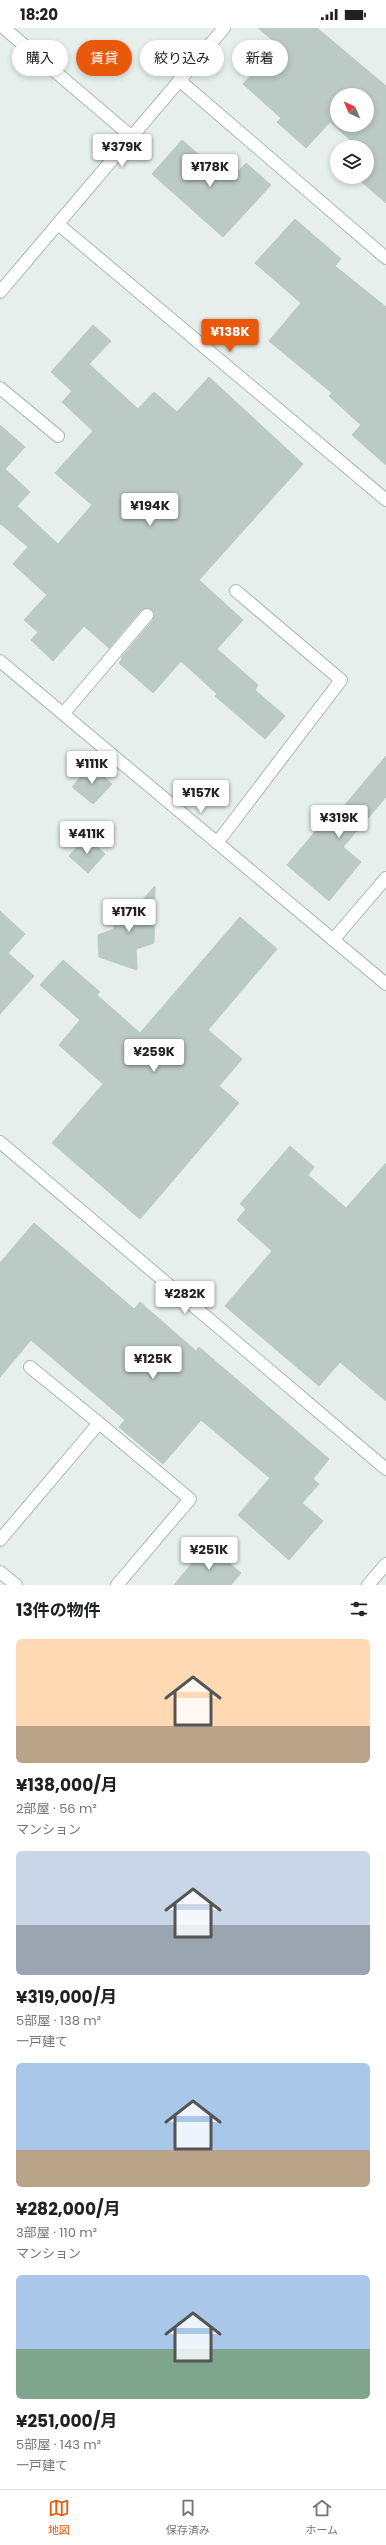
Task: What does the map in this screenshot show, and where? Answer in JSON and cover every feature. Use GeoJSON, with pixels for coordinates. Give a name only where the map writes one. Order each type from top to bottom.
{"type":"FeatureCollection","features":[{"type":"Feature","properties":{"kind":"street"},"geometry":{"type":"LineString","coordinates":[[4,28],[132,137]]}},
{"type":"Feature","properties":{"kind":"street"},"geometry":{"type":"LineString","coordinates":[[0,292],[224,28]]}},
{"type":"Feature","properties":{"kind":"street"},"geometry":{"type":"LineString","coordinates":[[179,80],[386,258]]}},
{"type":"Feature","properties":{"kind":"street"},"geometry":{"type":"LineString","coordinates":[[58,224],[386,500]]}},
{"type":"Feature","properties":{"kind":"street"},"geometry":{"type":"LineString","coordinates":[[0,388],[58,436]]}},
{"type":"Feature","properties":{"kind":"street"},"geometry":{"type":"LineString","coordinates":[[217,843],[341,680],[236,591]]}},
{"type":"Feature","properties":{"kind":"street"},"geometry":{"type":"LineString","coordinates":[[63,714],[147,615]]}},
{"type":"Feature","properties":{"kind":"street"},"geometry":{"type":"LineString","coordinates":[[0,661],[386,984]]}},
{"type":"Feature","properties":{"kind":"street"},"geometry":{"type":"LineString","coordinates":[[333,940],[386,878]]}},
{"type":"Feature","properties":{"kind":"street"},"geometry":{"type":"LineString","coordinates":[[0,1142],[386,1469]]}},
{"type":"Feature","properties":{"kind":"street"},"geometry":{"type":"LineString","coordinates":[[30,1367],[190,1499],[117,1585]]}},
{"type":"Feature","properties":{"kind":"street"},"geometry":{"type":"LineString","coordinates":[[0,1540],[99,1423]]}},
{"type":"Feature","properties":{"kind":"street"},"geometry":{"type":"LineString","coordinates":[[368,1585],[386,1564]]}},
{"type":"Feature","properties":{"kind":"street"},"geometry":{"type":"LineString","coordinates":[[0,1572],[16,1585]]}},
{"type":"Feature","properties":{"kind":"building"},"geometry":{"type":"Polygon","coordinates":[[[258,28],[317,28],[386,86],[386,203],[364,184],[374,184],[374,140],[350,140],[341,132],[374,132],[374,88],[330,88],[330,122],[306,148],[277,122],[281,118],[243,84],[250,76],[288,76],[288,40],[272,40],[258,28]]]}},
{"type":"Feature","properties":{"kind":"building"},"geometry":{"type":"Polygon","coordinates":[[[182,140],[229,181],[246,163],[271,185],[223,237],[152,174],[182,140]]]}},
{"type":"Feature","properties":{"kind":"building"},"geometry":{"type":"Polygon","coordinates":[[[295,219],[341,259],[335,266],[386,307],[386,465],[352,435],[361,425],[329,396],[332,393],[269,341],[301,303],[255,263],[295,219]]]}},
{"type":"Feature","properties":{"kind":"building"},"geometry":{"type":"Polygon","coordinates":[[[93,325],[111,341],[89,364],[138,409],[154,392],[177,412],[209,377],[303,464],[199,580],[243,620],[217,649],[258,685],[255,690],[285,716],[265,739],[215,696],[217,694],[181,661],[153,693],[119,663],[122,659],[121,658],[153,620],[154,612],[149,608],[141,610],[109,648],[84,626],[53,661],[31,640],[38,632],[24,620],[47,595],[13,564],[28,547],[1,524],[0,525],[0,425],[25,447],[5,469],[30,492],[17,506],[58,544],[92,505],[55,473],[93,431],[62,402],[72,391],[51,372],[93,325]]]}},
{"type":"Feature","properties":{"kind":"building"},"geometry":{"type":"Polygon","coordinates":[[[386,756],[386,797],[343,847],[361,862],[329,901],[287,865],[319,827],[323,831],[386,756]]]}},
{"type":"Feature","properties":{"kind":"building"},"geometry":{"type":"Polygon","coordinates":[[[91,765],[112,784],[93,804],[72,787],[91,765]]]}},
{"type":"Feature","properties":{"kind":"building"},"geometry":{"type":"Polygon","coordinates":[[[86,837],[105,854],[88,873],[69,856],[86,837]]]}},
{"type":"Feature","properties":{"kind":"building"},"geometry":{"type":"Polygon","coordinates":[[[155,886],[154,943],[136,949],[137,970],[99,957],[98,935],[114,929],[114,908],[131,913],[155,886]]]}},
{"type":"Feature","properties":{"kind":"building"},"geometry":{"type":"Polygon","coordinates":[[[0,911],[25,934],[8,953],[34,976],[0,1014],[0,911]]]}},
{"type":"Feature","properties":{"kind":"building"},"geometry":{"type":"Polygon","coordinates":[[[240,917],[277,949],[208,1030],[242,1059],[219,1086],[239,1103],[140,1219],[52,1143],[103,1084],[59,1045],[80,1020],[40,985],[63,960],[100,992],[97,995],[140,1033],[240,917]]]}},
{"type":"Feature","properties":{"kind":"building"},"geometry":{"type":"Polygon","coordinates":[[[290,1146],[314,1167],[308,1175],[346,1208],[386,1163],[386,1401],[340,1362],[319,1386],[225,1306],[272,1251],[237,1220],[246,1209],[240,1204],[290,1146]]]}},
{"type":"Feature","properties":{"kind":"building"},"geometry":{"type":"Polygon","coordinates":[[[34,1223],[134,1309],[140,1302],[196,1351],[199,1347],[329,1459],[313,1479],[319,1484],[302,1503],[323,1521],[289,1560],[238,1515],[270,1478],[201,1420],[163,1464],[119,1427],[125,1420],[31,1340],[0,1377],[0,1263],[34,1223]]]}},
{"type":"Feature","properties":{"kind":"building"},"geometry":{"type":"Polygon","coordinates":[[[207,1545],[241,1573],[231,1585],[174,1585],[207,1545]]]}}]}
